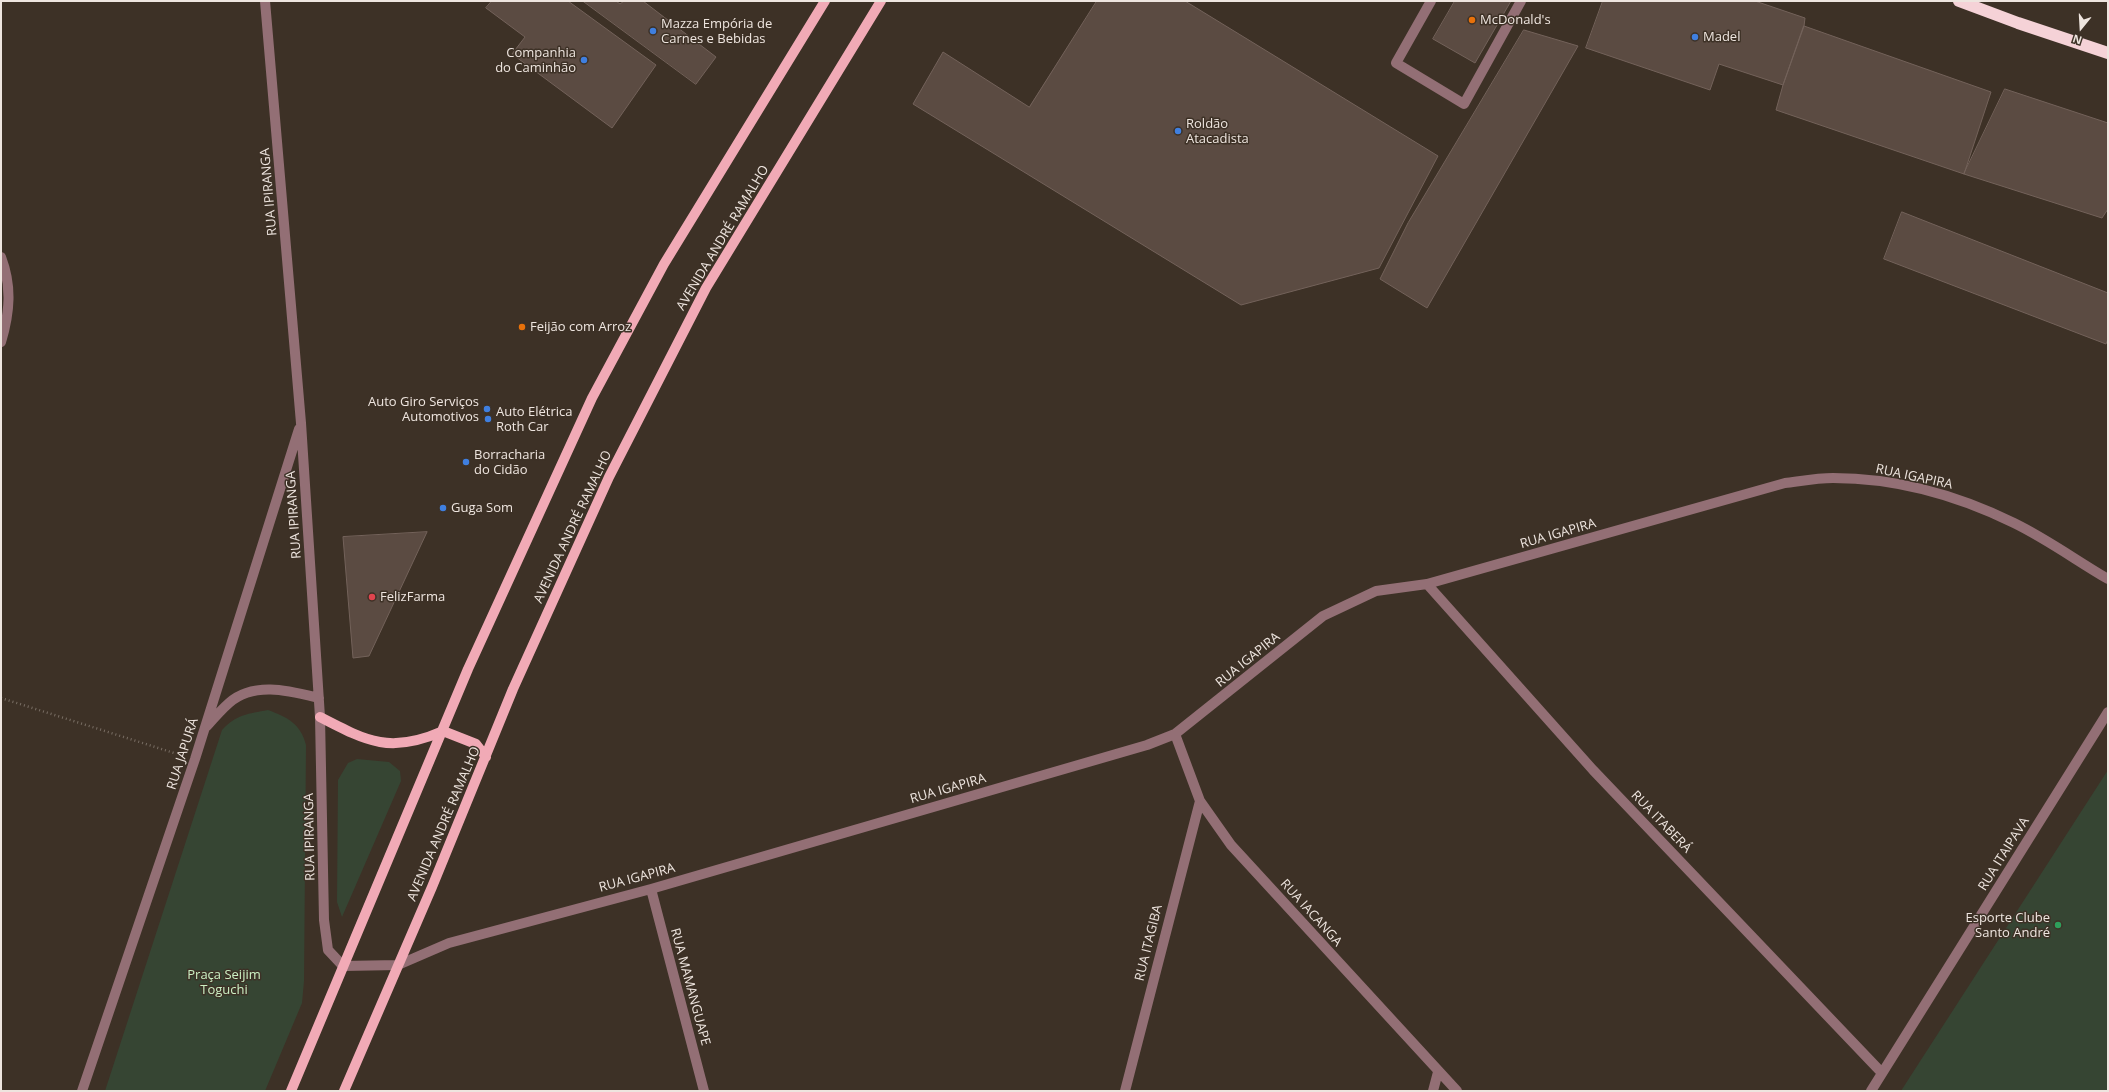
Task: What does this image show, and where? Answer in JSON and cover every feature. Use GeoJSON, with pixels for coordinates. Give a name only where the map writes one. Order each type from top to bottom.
{"type":"FeatureCollection","features":[{"type":"Feature","properties":{"kind":"highway"},"geometry":{"type":"LineString","coordinates":[[1960,1],[2018,23],[2108,53]]}},
{"type":"Feature","properties":{"kind":"main road"},"geometry":{"type":"LineString","coordinates":[[291,1091],[468,669],[592,398],[664,264],[825,1]]}},
{"type":"Feature","properties":{"kind":"main road","name":"AVENIDA ANDRÉ RAMALHO"},"geometry":{"type":"LineString","coordinates":[[344,1091],[486,757],[513,689],[609,477],[703,294],[881,1]]}},
{"type":"Feature","properties":{"kind":"main road"},"geometry":{"type":"LineString","coordinates":[[320,717],[356,736],[378,742],[400,744],[423,740],[443,731],[476,744],[486,757]]}},
{"type":"Feature","properties":{"kind":"street","name":"RUA IPIRANGA"},"geometry":{"type":"LineString","coordinates":[[265,1],[301,423],[319,698],[324,920],[328,950],[343,966]]}},
{"type":"Feature","properties":{"kind":"street"},"geometry":{"type":"LineString","coordinates":[[1431,1],[1396,63],[1464,104],[1520,1]]}},
{"type":"Feature","properties":{"kind":"street"},"geometry":{"type":"LineString","coordinates":[[1,257],[6,269],[10,295],[9,311],[1,342]]}},
{"type":"Feature","properties":{"kind":"street","name":"RUA JAPURÁ"},"geometry":{"type":"LineString","coordinates":[[82,1091],[195,759],[301,423]]}},
{"type":"Feature","properties":{"kind":"street","name":"RUA IGAPIRA"},"geometry":{"type":"LineString","coordinates":[[398,965],[449,943],[651,889],[1147,745],[1175,734],[1323,616],[1376,591],[1427,584],[1785,483],[1833,478],[1886,482],[1936,493],[1972,504],[2015,524],[2108,579]]}},
{"type":"Feature","properties":{"kind":"street","name":"RUA ITABERÁ"},"geometry":{"type":"LineString","coordinates":[[1427,584],[1593,770],[1882,1073]]}},
{"type":"Feature","properties":{"kind":"street"},"geometry":{"type":"LineString","coordinates":[[205,727],[230,702],[247,693],[277,689],[319,698]]}},
{"type":"Feature","properties":{"kind":"street","name":"RUA ITAIPAVA"},"geometry":{"type":"LineString","coordinates":[[1871,1091],[2108,712]]}},
{"type":"Feature","properties":{"kind":"street","name":"RUA IACANGA"},"geometry":{"type":"LineString","coordinates":[[1175,734],[1200,801],[1231,845],[1457,1091]]}},
{"type":"Feature","properties":{"kind":"street","name":"RUA ITAGIBA"},"geometry":{"type":"LineString","coordinates":[[1125,1091],[1200,801]]}},
{"type":"Feature","properties":{"kind":"street","name":"RUA MAMANGUAPE"},"geometry":{"type":"LineString","coordinates":[[651,889],[704,1091]]}},
{"type":"Feature","properties":{"kind":"street"},"geometry":{"type":"LineString","coordinates":[[343,966],[398,965]]}},
{"type":"Feature","properties":{"kind":"street"},"geometry":{"type":"LineString","coordinates":[[1433,1091],[1438,1072]]}},
{"type":"Feature","properties":{"kind":"path"},"geometry":{"type":"LineString","coordinates":[[1,698],[195,759]]}},
{"type":"Feature","properties":{"kind":"green space","name":"Praça Seijim Toguchi"},"geometry":{"type":"Polygon","coordinates":[[[268,710],[281,715],[292,722],[301,732],[306,745],[304,981],[302,1003],[265,1091],[105,1091],[222,730],[238,718],[268,710]]]}},
{"type":"Feature","properties":{"kind":"green space"},"geometry":{"type":"Polygon","coordinates":[[[357,759],[389,762],[400,771],[401,781],[342,917],[337,902],[338,780],[348,763],[357,759]]]}},
{"type":"Feature","properties":{"kind":"green space","name":"Esporte Clube Santo André"},"geometry":{"type":"Polygon","coordinates":[[[2108,770],[2108,1091],[1901,1091],[1908,1080],[2108,770]]]}},
{"type":"Feature","properties":{"kind":"building","name":"Companhia do Caminhão"},"geometry":{"type":"Polygon","coordinates":[[[492,1],[568,1],[656,65],[612,128],[512,54],[525,37],[486,8],[492,1]]]}},
{"type":"Feature","properties":{"kind":"building","name":"Mazza Empória de Carnes e Bebidas"},"geometry":{"type":"Polygon","coordinates":[[[583,1],[616,1],[620,4],[624,1],[643,1],[716,57],[696,84],[583,1]]]}},
{"type":"Feature","properties":{"kind":"building","name":"Roldão Atacadista"},"geometry":{"type":"Polygon","coordinates":[[[1097,1],[1185,1],[1438,156],[1379,268],[1241,305],[913,104],[943,52],[1029,107],[1097,1]]]}},
{"type":"Feature","properties":{"kind":"building","name":"McDonald's"},"geometry":{"type":"Polygon","coordinates":[[[1455,1],[1511,1],[1475,63],[1433,39],[1455,1]]]}},
{"type":"Feature","properties":{"kind":"building","name":"Madel"},"geometry":{"type":"Polygon","coordinates":[[[1603,1],[1755,1],[1805,18],[1804,26],[1783,85],[1719,64],[1710,90],[1586,48],[1603,1]]]}},
{"type":"Feature","properties":{"kind":"building"},"geometry":{"type":"Polygon","coordinates":[[[1804,26],[1991,92],[1964,174],[1776,110],[1783,85],[1804,26]]]}},
{"type":"Feature","properties":{"kind":"building"},"geometry":{"type":"Polygon","coordinates":[[[1524,30],[1578,46],[1427,308],[1380,279],[1408,223],[1524,30]]]}},
{"type":"Feature","properties":{"kind":"building"},"geometry":{"type":"Polygon","coordinates":[[[2005,89],[2108,123],[2108,209],[2102,218],[1964,174],[2005,89]]]}},
{"type":"Feature","properties":{"kind":"building"},"geometry":{"type":"Polygon","coordinates":[[[1902,212],[2108,293],[2108,339],[2106,344],[1884,259],[1902,212]]]}},
{"type":"Feature","properties":{"kind":"building","name":"FelizFarma"},"geometry":{"type":"Polygon","coordinates":[[[427,532],[369,656],[353,658],[343,537],[427,532]]]}},
{"type":"Feature","properties":{"kind":"place","name":"McDonald's"},"geometry":{"type":"Point","coordinates":[1472,20]}},
{"type":"Feature","properties":{"kind":"place","name":"Mazza Empória de Carnes e Bebidas"},"geometry":{"type":"Point","coordinates":[653,31]}},
{"type":"Feature","properties":{"kind":"place","name":"Madel"},"geometry":{"type":"Point","coordinates":[1695,37]}},
{"type":"Feature","properties":{"kind":"place","name":"Companhia do Caminhão"},"geometry":{"type":"Point","coordinates":[584,60]}},
{"type":"Feature","properties":{"kind":"place","name":"Roldão Atacadista"},"geometry":{"type":"Point","coordinates":[1178,131]}},
{"type":"Feature","properties":{"kind":"place","name":"Feijão com Arroz"},"geometry":{"type":"Point","coordinates":[522,327]}},
{"type":"Feature","properties":{"kind":"place","name":"Auto Giro Serviços Automotivos"},"geometry":{"type":"Point","coordinates":[487,409]}},
{"type":"Feature","properties":{"kind":"place","name":"Auto Elétrica Roth Car"},"geometry":{"type":"Point","coordinates":[488,419]}},
{"type":"Feature","properties":{"kind":"place","name":"Borracharia do Cidão"},"geometry":{"type":"Point","coordinates":[466,462]}},
{"type":"Feature","properties":{"kind":"place","name":"Guga Som"},"geometry":{"type":"Point","coordinates":[443,508]}},
{"type":"Feature","properties":{"kind":"place","name":"FelizFarma"},"geometry":{"type":"Point","coordinates":[372,597]}},
{"type":"Feature","properties":{"kind":"place","name":"Esporte Clube Santo André"},"geometry":{"type":"Point","coordinates":[2058,925]}}]}
